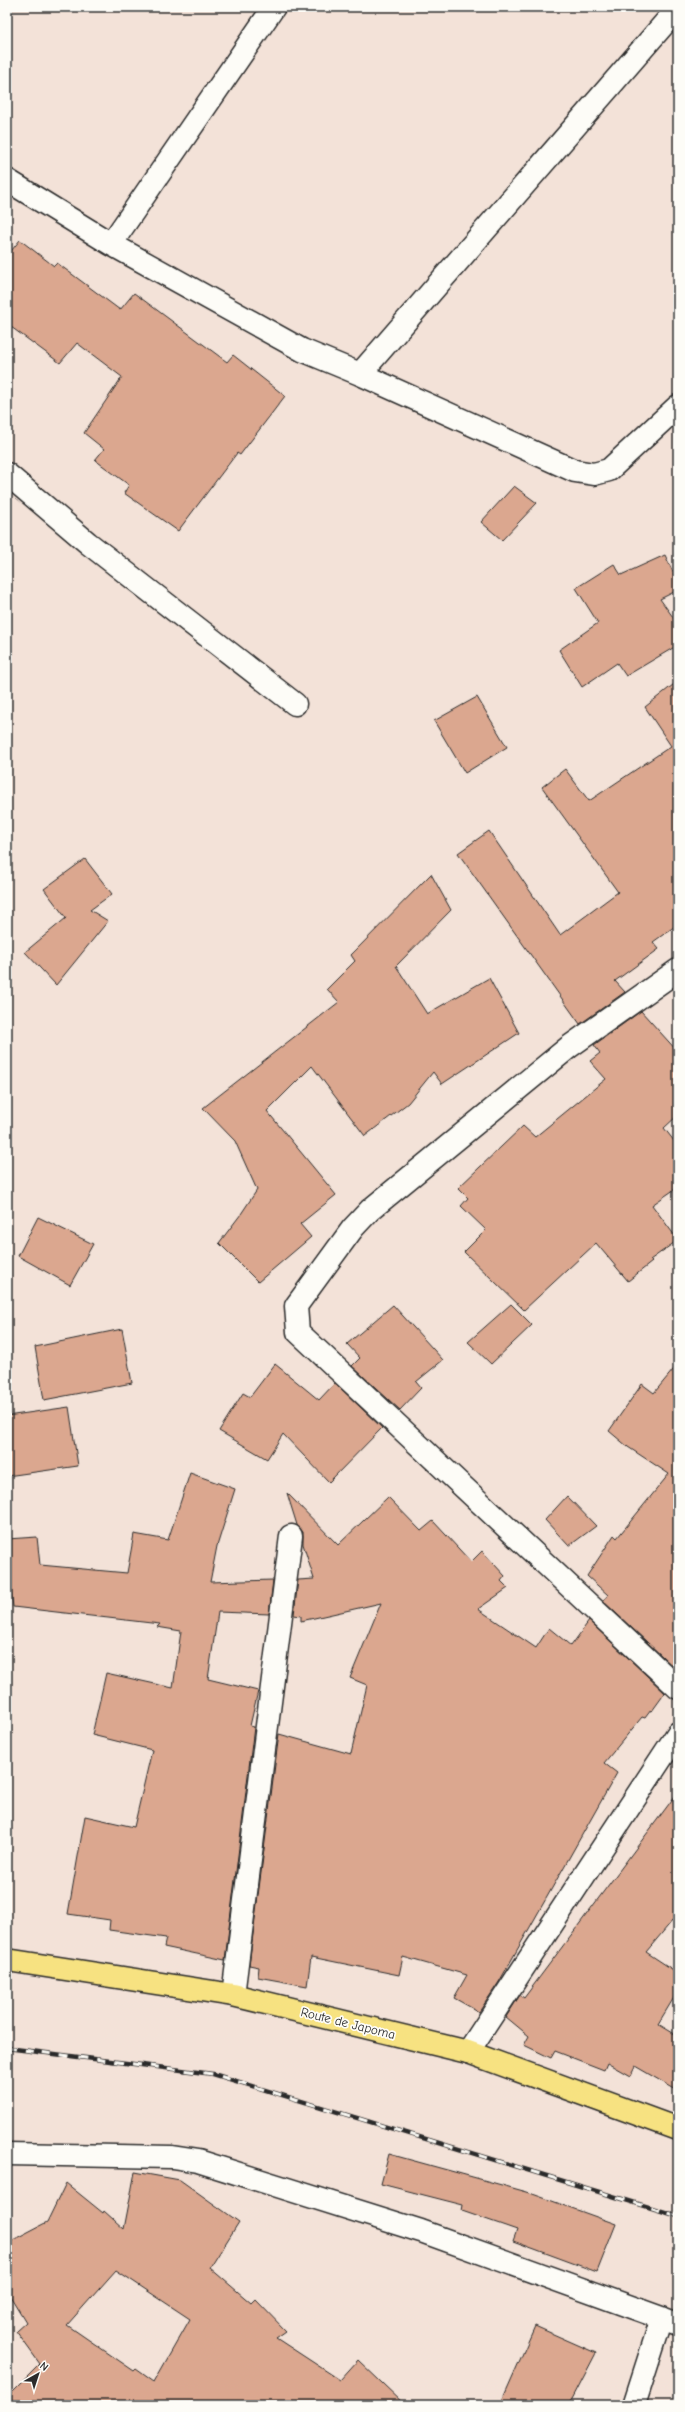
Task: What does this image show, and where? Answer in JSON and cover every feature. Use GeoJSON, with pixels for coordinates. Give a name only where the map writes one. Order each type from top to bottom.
{"type":"FeatureCollection","features":[{"type":"Feature","properties":{"kind":"main road","name":"Route de Japoma"},"geometry":{"type":"LineString","coordinates":[[7,1960],[233,1995],[468,2052],[678,2129]]}},
{"type":"Feature","properties":{"kind":"street"},"geometry":{"type":"LineString","coordinates":[[111,244],[274,7]]}},
{"type":"Feature","properties":{"kind":"street"},"geometry":{"type":"LineString","coordinates":[[360,374],[678,8]]}},
{"type":"Feature","properties":{"kind":"street"},"geometry":{"type":"LineString","coordinates":[[7,180],[111,244],[302,350],[360,374],[575,471],[594,474],[608,470],[678,406]]}},
{"type":"Feature","properties":{"kind":"street"},"geometry":{"type":"LineString","coordinates":[[7,474],[88,543],[295,704]]}},
{"type":"Feature","properties":{"kind":"street"},"geometry":{"type":"LineString","coordinates":[[678,970],[569,1047],[370,1210],[353,1228],[296,1306],[298,1332],[678,1688]]}},
{"type":"Feature","properties":{"kind":"street"},"geometry":{"type":"LineString","coordinates":[[233,1995],[291,1536]]}},
{"type":"Feature","properties":{"kind":"street"},"geometry":{"type":"LineString","coordinates":[[468,2052],[678,1733]]}},
{"type":"Feature","properties":{"kind":"street"},"geometry":{"type":"LineString","coordinates":[[7,2154],[172,2157],[198,2161],[421,2231],[670,2321],[634,2405]]}},
{"type":"Feature","properties":{"kind":"building"},"geometry":{"type":"Polygon","coordinates":[[[20,240],[54,266],[57,263],[120,310],[134,293],[227,362],[233,355],[285,396],[240,455],[237,453],[178,531],[124,493],[129,485],[95,460],[104,449],[84,433],[122,377],[77,343],[60,363],[7,324],[7,256],[20,240]]]}},
{"type":"Feature","properties":{"kind":"building"},"geometry":{"type":"Polygon","coordinates":[[[514,486],[537,503],[502,540],[481,522],[514,486]]]}},
{"type":"Feature","properties":{"kind":"building"},"geometry":{"type":"Polygon","coordinates":[[[665,555],[678,583],[678,590],[660,599],[678,624],[678,645],[626,676],[617,663],[582,687],[559,650],[598,623],[576,588],[614,564],[621,575],[665,555]]]}},
{"type":"Feature","properties":{"kind":"building"},"geometry":{"type":"Polygon","coordinates":[[[678,681],[678,924],[653,942],[659,949],[615,981],[625,992],[580,1024],[458,853],[489,831],[560,935],[618,892],[542,787],[565,769],[589,801],[671,746],[645,707],[678,681]]]}},
{"type":"Feature","properties":{"kind":"building"},"geometry":{"type":"Polygon","coordinates":[[[477,697],[507,747],[465,773],[434,721],[477,697]]]}},
{"type":"Feature","properties":{"kind":"building"},"geometry":{"type":"Polygon","coordinates":[[[85,859],[112,894],[90,910],[108,921],[56,985],[25,952],[66,918],[44,889],[85,859]]]}},
{"type":"Feature","properties":{"kind":"building"},"geometry":{"type":"Polygon","coordinates":[[[431,874],[451,910],[396,966],[427,1014],[489,978],[519,1033],[442,1084],[433,1072],[408,1103],[365,1136],[312,1066],[267,1111],[336,1195],[300,1224],[311,1237],[258,1282],[219,1243],[257,1190],[235,1141],[203,1108],[339,1002],[327,989],[355,961],[351,955],[431,874]]]}},
{"type":"Feature","properties":{"kind":"building"},"geometry":{"type":"Polygon","coordinates":[[[641,1011],[678,1052],[678,1115],[664,1128],[678,1146],[678,1187],[652,1205],[678,1240],[650,1260],[652,1262],[628,1281],[596,1243],[524,1310],[464,1252],[486,1230],[461,1206],[468,1198],[458,1188],[523,1126],[535,1137],[606,1079],[590,1061],[600,1053],[594,1045],[641,1011]]]}},
{"type":"Feature","properties":{"kind":"building"},"geometry":{"type":"Polygon","coordinates":[[[38,1217],[93,1244],[70,1285],[18,1256],[38,1217]]]}},
{"type":"Feature","properties":{"kind":"building"},"geometry":{"type":"Polygon","coordinates":[[[511,1304],[532,1325],[491,1364],[468,1342],[511,1304]]]}},
{"type":"Feature","properties":{"kind":"building"},"geometry":{"type":"Polygon","coordinates":[[[393,1305],[443,1360],[416,1382],[421,1388],[400,1410],[352,1366],[360,1358],[347,1344],[393,1305]]]}},
{"type":"Feature","properties":{"kind":"building"},"geometry":{"type":"Polygon","coordinates":[[[122,1329],[132,1383],[44,1400],[35,1347],[122,1329]]]}},
{"type":"Feature","properties":{"kind":"building"},"geometry":{"type":"Polygon","coordinates":[[[275,1364],[319,1400],[335,1383],[382,1428],[329,1482],[283,1434],[267,1459],[219,1431],[243,1393],[250,1397],[275,1364]]]}},
{"type":"Feature","properties":{"kind":"building"},"geometry":{"type":"Polygon","coordinates":[[[678,1364],[678,1671],[603,1601],[608,1595],[587,1576],[614,1535],[617,1538],[669,1474],[628,1447],[609,1431],[642,1384],[654,1393],[678,1364]]]}},
{"type":"Feature","properties":{"kind":"building"},"geometry":{"type":"Polygon","coordinates":[[[69,1407],[78,1466],[7,1476],[7,1416],[69,1407]]]}},
{"type":"Feature","properties":{"kind":"building"},"geometry":{"type":"Polygon","coordinates":[[[190,1473],[235,1489],[217,1546],[210,1582],[273,1580],[269,1614],[218,1612],[208,1679],[258,1691],[250,1726],[254,1727],[225,1960],[164,1947],[166,1938],[109,1930],[110,1920],[68,1914],[85,1816],[134,1827],[152,1750],[92,1735],[106,1673],[173,1688],[181,1631],[157,1627],[160,1624],[13,1607],[7,1562],[7,1539],[37,1537],[40,1565],[127,1573],[134,1534],[168,1540],[190,1473]]]}},
{"type":"Feature","properties":{"kind":"building"},"geometry":{"type":"Polygon","coordinates":[[[287,1493],[338,1545],[388,1497],[421,1531],[433,1521],[471,1562],[482,1551],[505,1576],[501,1581],[508,1588],[478,1609],[536,1648],[549,1628],[571,1646],[589,1621],[665,1693],[652,1711],[651,1710],[645,1718],[642,1717],[604,1763],[617,1773],[499,1982],[479,2012],[454,1998],[467,1975],[403,1957],[399,1975],[311,1957],[307,1986],[258,1977],[259,1967],[249,1965],[279,1734],[351,1754],[367,1685],[350,1678],[381,1603],[301,1621],[301,1616],[294,1615],[298,1580],[314,1579],[303,1544],[303,1532],[297,1525],[287,1493]]]}},
{"type":"Feature","properties":{"kind":"building"},"geometry":{"type":"Polygon","coordinates":[[[567,1496],[596,1526],[569,1546],[545,1520],[567,1496]]]}},
{"type":"Feature","properties":{"kind":"building"},"geometry":{"type":"Polygon","coordinates":[[[678,1792],[678,1914],[646,1952],[678,1973],[678,1991],[658,2024],[678,2036],[678,2091],[635,2066],[630,2076],[607,2063],[604,2070],[555,2051],[551,2058],[524,2045],[529,2036],[506,2017],[520,1995],[524,1998],[678,1792]]]}},
{"type":"Feature","properties":{"kind":"building"},"geometry":{"type":"Polygon","coordinates":[[[389,2154],[527,2192],[616,2224],[597,2272],[513,2241],[517,2230],[462,2211],[463,2205],[381,2184],[389,2154]]]}},
{"type":"Feature","properties":{"kind":"building"},"geometry":{"type":"Polygon","coordinates":[[[135,2172],[180,2180],[239,2222],[210,2268],[251,2303],[255,2299],[286,2331],[276,2338],[340,2380],[358,2360],[405,2405],[7,2405],[7,2397],[40,2364],[16,2331],[26,2322],[7,2291],[7,2243],[47,2222],[66,2183],[103,2213],[104,2211],[124,2229],[135,2172]],[[116,2270],[67,2325],[134,2371],[136,2369],[154,2382],[190,2319],[116,2270]]]}},
{"type":"Feature","properties":{"kind":"building"},"geometry":{"type":"Polygon","coordinates":[[[535,2326],[596,2353],[569,2405],[500,2405],[535,2326]]]}},
{"type":"Feature","properties":{"kind":"railway"},"geometry":{"type":"LineString","coordinates":[[7,2048],[213,2074],[678,2216]]}}]}
